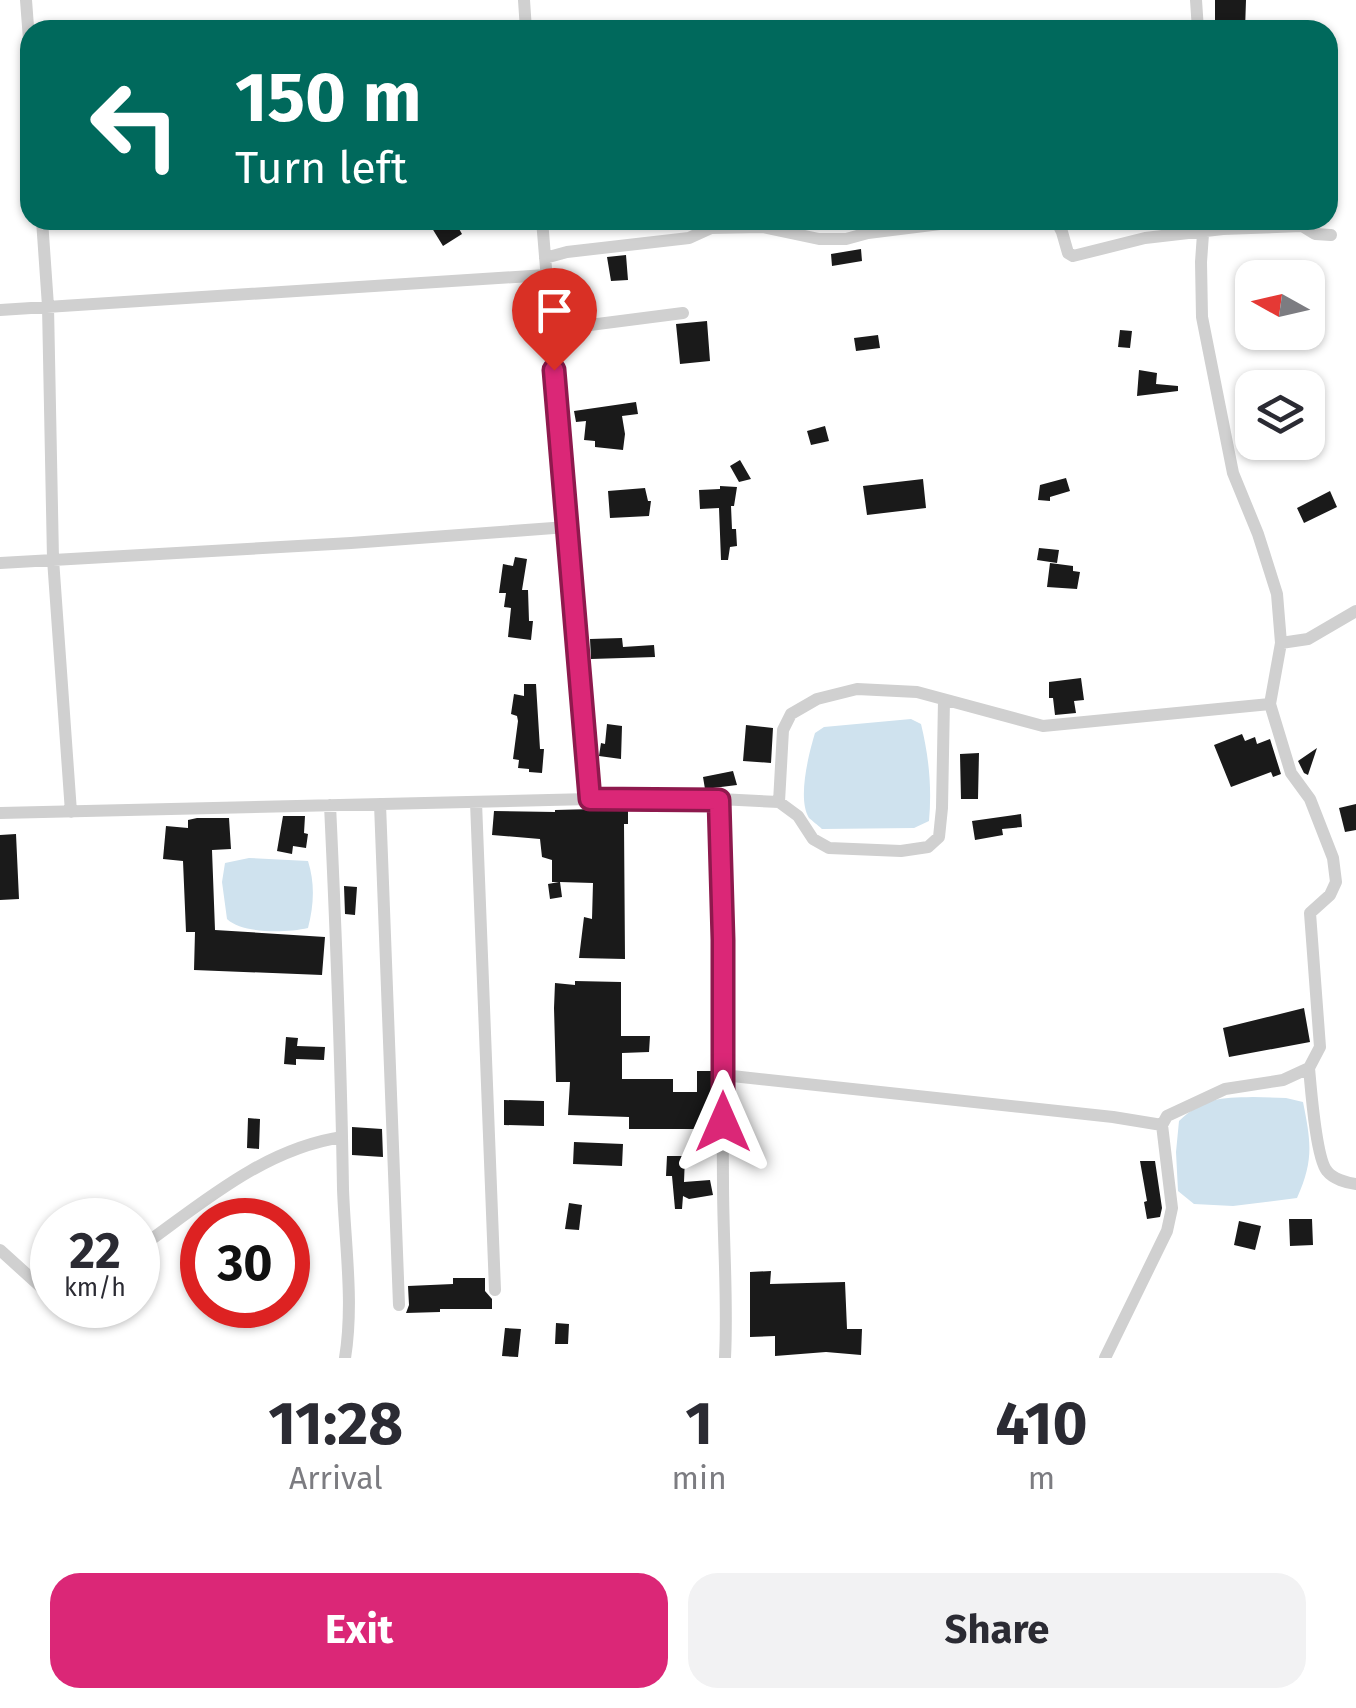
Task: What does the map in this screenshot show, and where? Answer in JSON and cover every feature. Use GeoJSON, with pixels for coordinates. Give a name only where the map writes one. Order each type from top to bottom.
{"type":"FeatureCollection","features":[{"type":"Feature","properties":{"kind":"street"},"geometry":{"type":"LineString","coordinates":[[43,230],[53,559],[70,812]]}},
{"type":"Feature","properties":{"kind":"street"},"geometry":{"type":"LineString","coordinates":[[543,230],[590,799]]}},
{"type":"Feature","properties":{"kind":"street"},"geometry":{"type":"LineString","coordinates":[[545,258],[689,238],[707,230]]}},
{"type":"Feature","properties":{"kind":"street"},"geometry":{"type":"LineString","coordinates":[[773,230],[819,239],[846,239],[892,230]]}},
{"type":"Feature","properties":{"kind":"street"},"geometry":{"type":"LineString","coordinates":[[1061,230],[1068,254],[1074,256],[1184,230]]}},
{"type":"Feature","properties":{"kind":"street"},"geometry":{"type":"LineString","coordinates":[[1105,1358],[1167,1231],[1172,1208],[1162,1125],[1167,1116],[1225,1089],[1283,1080],[1308,1068],[1320,1047],[1310,913],[1330,896],[1336,882],[1333,858],[1310,799],[1290,774],[1270,704],[1280,644],[1277,594],[1234,473],[1202,317],[1203,230]]}},
{"type":"Feature","properties":{"kind":"street"},"geometry":{"type":"LineString","coordinates":[[1308,230],[1331,235]]}},
{"type":"Feature","properties":{"kind":"street"},"geometry":{"type":"LineString","coordinates":[[0,310],[546,275]]}},
{"type":"Feature","properties":{"kind":"street"},"geometry":{"type":"LineString","coordinates":[[551,330],[683,313]]}},
{"type":"Feature","properties":{"kind":"street"},"geometry":{"type":"LineString","coordinates":[[0,562],[567,527]]}},
{"type":"Feature","properties":{"kind":"street"},"geometry":{"type":"LineString","coordinates":[[1280,644],[1308,639],[1356,611]]}},
{"type":"Feature","properties":{"kind":"street"},"geometry":{"type":"LineString","coordinates":[[779,802],[783,730],[791,714],[817,698],[857,689],[917,692],[1043,726],[1270,704]]}},
{"type":"Feature","properties":{"kind":"street"},"geometry":{"type":"LineString","coordinates":[[0,814],[590,799],[779,802],[828,848],[901,851],[928,846],[939,838],[944,700]]}},
{"type":"Feature","properties":{"kind":"street"},"geometry":{"type":"LineString","coordinates":[[719,800],[725,1358]]}},
{"type":"Feature","properties":{"kind":"street"},"geometry":{"type":"LineString","coordinates":[[476,802],[495,1290]]}},
{"type":"Feature","properties":{"kind":"street"},"geometry":{"type":"LineString","coordinates":[[380,804],[399,1305]]}},
{"type":"Feature","properties":{"kind":"street"},"geometry":{"type":"LineString","coordinates":[[330,805],[349,1316],[345,1358]]}},
{"type":"Feature","properties":{"kind":"street"},"geometry":{"type":"LineString","coordinates":[[1308,1068],[1320,1152],[1327,1172],[1347,1184],[1356,1184]]}},
{"type":"Feature","properties":{"kind":"street"},"geometry":{"type":"LineString","coordinates":[[723,1074],[1162,1125]]}},
{"type":"Feature","properties":{"kind":"street"},"geometry":{"type":"LineString","coordinates":[[160,1233],[236,1177],[314,1141],[342,1137]]}},
{"type":"Feature","properties":{"kind":"street"},"geometry":{"type":"LineString","coordinates":[[0,1250],[30,1277]]}},
{"type":"Feature","properties":{"kind":"water"},"geometry":{"type":"Polygon","coordinates":[[[911,719],[921,724],[926,748],[929,821],[914,828],[822,829],[809,818],[804,788],[815,733],[824,727],[911,719]]]}},
{"type":"Feature","properties":{"kind":"water"},"geometry":{"type":"Polygon","coordinates":[[[249,858],[308,861],[313,894],[308,928],[254,930],[227,919],[222,882],[225,863],[249,858]]]}},
{"type":"Feature","properties":{"kind":"water"},"geometry":{"type":"Polygon","coordinates":[[[1253,1097],[1303,1102],[1309,1151],[1297,1198],[1233,1206],[1194,1204],[1178,1191],[1179,1121],[1213,1100],[1253,1097]]]}},
{"type":"Feature","properties":{"kind":"building"},"geometry":{"type":"Polygon","coordinates":[[[1215,0],[1246,0],[1245,20],[1215,20],[1215,0]]]}},
{"type":"Feature","properties":{"kind":"building"},"geometry":{"type":"Polygon","coordinates":[[[433,230],[460,230],[462,234],[443,246],[433,230]]]}},
{"type":"Feature","properties":{"kind":"building"},"geometry":{"type":"Polygon","coordinates":[[[861,249],[862,261],[832,266],[831,254],[861,249]]]}},
{"type":"Feature","properties":{"kind":"building"},"geometry":{"type":"Polygon","coordinates":[[[626,255],[628,280],[611,281],[607,257],[626,255]]]}},
{"type":"Feature","properties":{"kind":"building"},"geometry":{"type":"Polygon","coordinates":[[[707,321],[710,361],[680,364],[676,324],[707,321]]]}},
{"type":"Feature","properties":{"kind":"building"},"geometry":{"type":"Polygon","coordinates":[[[1120,330],[1132,331],[1130,348],[1118,347],[1120,330]]]}},
{"type":"Feature","properties":{"kind":"building"},"geometry":{"type":"Polygon","coordinates":[[[878,335],[880,348],[856,351],[854,338],[878,335]]]}},
{"type":"Feature","properties":{"kind":"building"},"geometry":{"type":"Polygon","coordinates":[[[1139,370],[1157,373],[1156,384],[1178,386],[1178,391],[1137,396],[1139,370]]]}},
{"type":"Feature","properties":{"kind":"building"},"geometry":{"type":"Polygon","coordinates":[[[636,402],[638,414],[622,416],[623,450],[595,447],[595,441],[584,440],[586,421],[576,422],[574,411],[636,402]]]}},
{"type":"Feature","properties":{"kind":"building"},"geometry":{"type":"Polygon","coordinates":[[[825,426],[829,441],[811,445],[807,431],[825,426]]]}},
{"type":"Feature","properties":{"kind":"building"},"geometry":{"type":"Polygon","coordinates":[[[740,460],[751,479],[739,482],[730,466],[740,460]]]}},
{"type":"Feature","properties":{"kind":"building"},"geometry":{"type":"Polygon","coordinates":[[[1066,478],[1070,491],[1050,497],[1050,501],[1038,500],[1040,485],[1066,478]]]}},
{"type":"Feature","properties":{"kind":"building"},"geometry":{"type":"Polygon","coordinates":[[[923,479],[926,508],[867,515],[863,486],[923,479]]]}},
{"type":"Feature","properties":{"kind":"building"},"geometry":{"type":"Polygon","coordinates":[[[737,487],[731,506],[737,546],[730,547],[728,560],[721,560],[719,508],[700,509],[699,490],[737,487]]]}},
{"type":"Feature","properties":{"kind":"building"},"geometry":{"type":"Polygon","coordinates":[[[645,488],[651,501],[649,516],[610,518],[608,491],[645,488]]]}},
{"type":"Feature","properties":{"kind":"building"},"geometry":{"type":"Polygon","coordinates":[[[1330,491],[1337,507],[1304,523],[1297,508],[1330,491]]]}},
{"type":"Feature","properties":{"kind":"building"},"geometry":{"type":"Polygon","coordinates":[[[1039,548],[1059,550],[1057,563],[1037,560],[1039,548]]]}},
{"type":"Feature","properties":{"kind":"building"},"geometry":{"type":"Polygon","coordinates":[[[515,557],[527,559],[522,590],[528,590],[529,621],[533,621],[531,640],[508,637],[511,608],[504,607],[506,593],[499,593],[503,564],[513,566],[515,557]]]}},
{"type":"Feature","properties":{"kind":"building"},"geometry":{"type":"Polygon","coordinates":[[[1050,563],[1073,566],[1073,571],[1080,572],[1077,589],[1047,587],[1050,563]]]}},
{"type":"Feature","properties":{"kind":"building"},"geometry":{"type":"Polygon","coordinates":[[[622,638],[623,647],[654,645],[655,657],[591,659],[590,639],[622,638]]]}},
{"type":"Feature","properties":{"kind":"building"},"geometry":{"type":"Polygon","coordinates":[[[1081,678],[1084,700],[1074,701],[1076,713],[1055,715],[1049,682],[1081,678]]]}},
{"type":"Feature","properties":{"kind":"building"},"geometry":{"type":"Polygon","coordinates":[[[524,684],[536,684],[540,749],[544,749],[542,773],[518,768],[519,760],[513,759],[518,721],[511,714],[514,694],[524,696],[524,684]]]}},
{"type":"Feature","properties":{"kind":"building"},"geometry":{"type":"Polygon","coordinates":[[[607,724],[622,726],[621,759],[599,756],[607,724]]]}},
{"type":"Feature","properties":{"kind":"building"},"geometry":{"type":"Polygon","coordinates":[[[746,725],[773,728],[771,763],[743,761],[746,725]]]}},
{"type":"Feature","properties":{"kind":"building"},"geometry":{"type":"Polygon","coordinates":[[[1242,734],[1245,741],[1255,737],[1257,744],[1270,739],[1281,774],[1273,777],[1271,772],[1231,787],[1214,745],[1242,734]]]}},
{"type":"Feature","properties":{"kind":"building"},"geometry":{"type":"Polygon","coordinates":[[[1317,748],[1308,775],[1298,761],[1317,748]]]}},
{"type":"Feature","properties":{"kind":"building"},"geometry":{"type":"Polygon","coordinates":[[[979,753],[978,799],[961,799],[960,754],[979,753]]]}},
{"type":"Feature","properties":{"kind":"building"},"geometry":{"type":"Polygon","coordinates":[[[733,771],[737,785],[705,789],[703,777],[733,771]]]}},
{"type":"Feature","properties":{"kind":"building"},"geometry":{"type":"Polygon","coordinates":[[[1356,804],[1356,830],[1345,832],[1339,808],[1356,804]]]}},
{"type":"Feature","properties":{"kind":"building"},"geometry":{"type":"Polygon","coordinates":[[[494,811],[628,811],[628,824],[624,824],[625,959],[579,958],[584,917],[592,919],[593,883],[560,882],[562,897],[550,899],[548,884],[559,882],[552,882],[552,860],[542,857],[540,839],[492,835],[494,811]]]}},
{"type":"Feature","properties":{"kind":"building"},"geometry":{"type":"Polygon","coordinates":[[[1021,814],[1022,827],[1002,829],[1003,835],[975,840],[972,821],[1021,814]]]}},
{"type":"Feature","properties":{"kind":"building"},"geometry":{"type":"Polygon","coordinates":[[[283,816],[305,816],[306,848],[293,846],[292,854],[277,851],[283,816]]]}},
{"type":"Feature","properties":{"kind":"building"},"geometry":{"type":"Polygon","coordinates":[[[229,818],[231,849],[212,850],[215,930],[325,937],[322,975],[194,970],[195,932],[186,932],[183,861],[163,859],[166,826],[188,828],[188,820],[229,818]]]}},
{"type":"Feature","properties":{"kind":"building"},"geometry":{"type":"Polygon","coordinates":[[[16,834],[19,899],[0,900],[0,835],[16,834]]]}},
{"type":"Feature","properties":{"kind":"building"},"geometry":{"type":"Polygon","coordinates":[[[344,886],[357,887],[355,915],[345,914],[344,886]]]}},
{"type":"Feature","properties":{"kind":"building"},"geometry":{"type":"Polygon","coordinates":[[[575,981],[621,982],[621,1036],[650,1036],[649,1052],[622,1053],[622,1079],[673,1079],[673,1092],[697,1092],[697,1071],[712,1071],[713,1129],[629,1129],[629,1117],[568,1115],[570,1082],[556,1082],[555,983],[575,985],[575,981]]]}},
{"type":"Feature","properties":{"kind":"building"},"geometry":{"type":"Polygon","coordinates":[[[1304,1008],[1310,1042],[1229,1057],[1223,1028],[1304,1008]]]}},
{"type":"Feature","properties":{"kind":"building"},"geometry":{"type":"Polygon","coordinates":[[[286,1037],[298,1038],[297,1046],[325,1047],[324,1060],[296,1059],[296,1065],[284,1064],[286,1037]]]}},
{"type":"Feature","properties":{"kind":"building"},"geometry":{"type":"Polygon","coordinates":[[[504,1100],[544,1101],[544,1126],[504,1125],[504,1100]]]}},
{"type":"Feature","properties":{"kind":"building"},"geometry":{"type":"Polygon","coordinates":[[[248,1118],[260,1119],[259,1149],[247,1148],[248,1118]]]}},
{"type":"Feature","properties":{"kind":"building"},"geometry":{"type":"Polygon","coordinates":[[[352,1127],[382,1129],[383,1157],[352,1155],[352,1127]]]}},
{"type":"Feature","properties":{"kind":"building"},"geometry":{"type":"Polygon","coordinates":[[[574,1142],[623,1144],[622,1166],[573,1164],[574,1142]]]}},
{"type":"Feature","properties":{"kind":"building"},"geometry":{"type":"Polygon","coordinates":[[[667,1156],[685,1156],[684,1182],[710,1180],[713,1195],[689,1199],[683,1196],[682,1209],[675,1209],[672,1176],[666,1176],[667,1156]]]}},
{"type":"Feature","properties":{"kind":"building"},"geometry":{"type":"Polygon","coordinates":[[[1140,1161],[1155,1161],[1160,1217],[1147,1219],[1140,1161]]]}},
{"type":"Feature","properties":{"kind":"building"},"geometry":{"type":"Polygon","coordinates":[[[569,1203],[582,1205],[579,1230],[565,1229],[569,1203]]]}},
{"type":"Feature","properties":{"kind":"building"},"geometry":{"type":"Polygon","coordinates":[[[1289,1219],[1312,1219],[1313,1245],[1290,1246],[1289,1219]]]}},
{"type":"Feature","properties":{"kind":"building"},"geometry":{"type":"Polygon","coordinates":[[[1239,1221],[1261,1226],[1255,1250],[1234,1245],[1239,1221]]]}},
{"type":"Feature","properties":{"kind":"building"},"geometry":{"type":"Polygon","coordinates":[[[771,1271],[770,1284],[845,1282],[847,1329],[862,1329],[861,1355],[826,1352],[775,1356],[775,1336],[750,1337],[750,1272],[771,1271]]]}},
{"type":"Feature","properties":{"kind":"building"},"geometry":{"type":"Polygon","coordinates":[[[453,1278],[485,1278],[492,1309],[406,1313],[408,1286],[453,1284],[453,1278]]]}},
{"type":"Feature","properties":{"kind":"building"},"geometry":{"type":"Polygon","coordinates":[[[556,1323],[569,1324],[568,1344],[555,1344],[556,1323]]]}},
{"type":"Feature","properties":{"kind":"building"},"geometry":{"type":"Polygon","coordinates":[[[505,1328],[521,1329],[518,1357],[502,1356],[505,1328]]]}},
{"type":"Feature","properties":{"kind":"route"},"geometry":{"type":"LineString","coordinates":[[554,370],[590,799],[719,800],[723,1122]]}}]}
